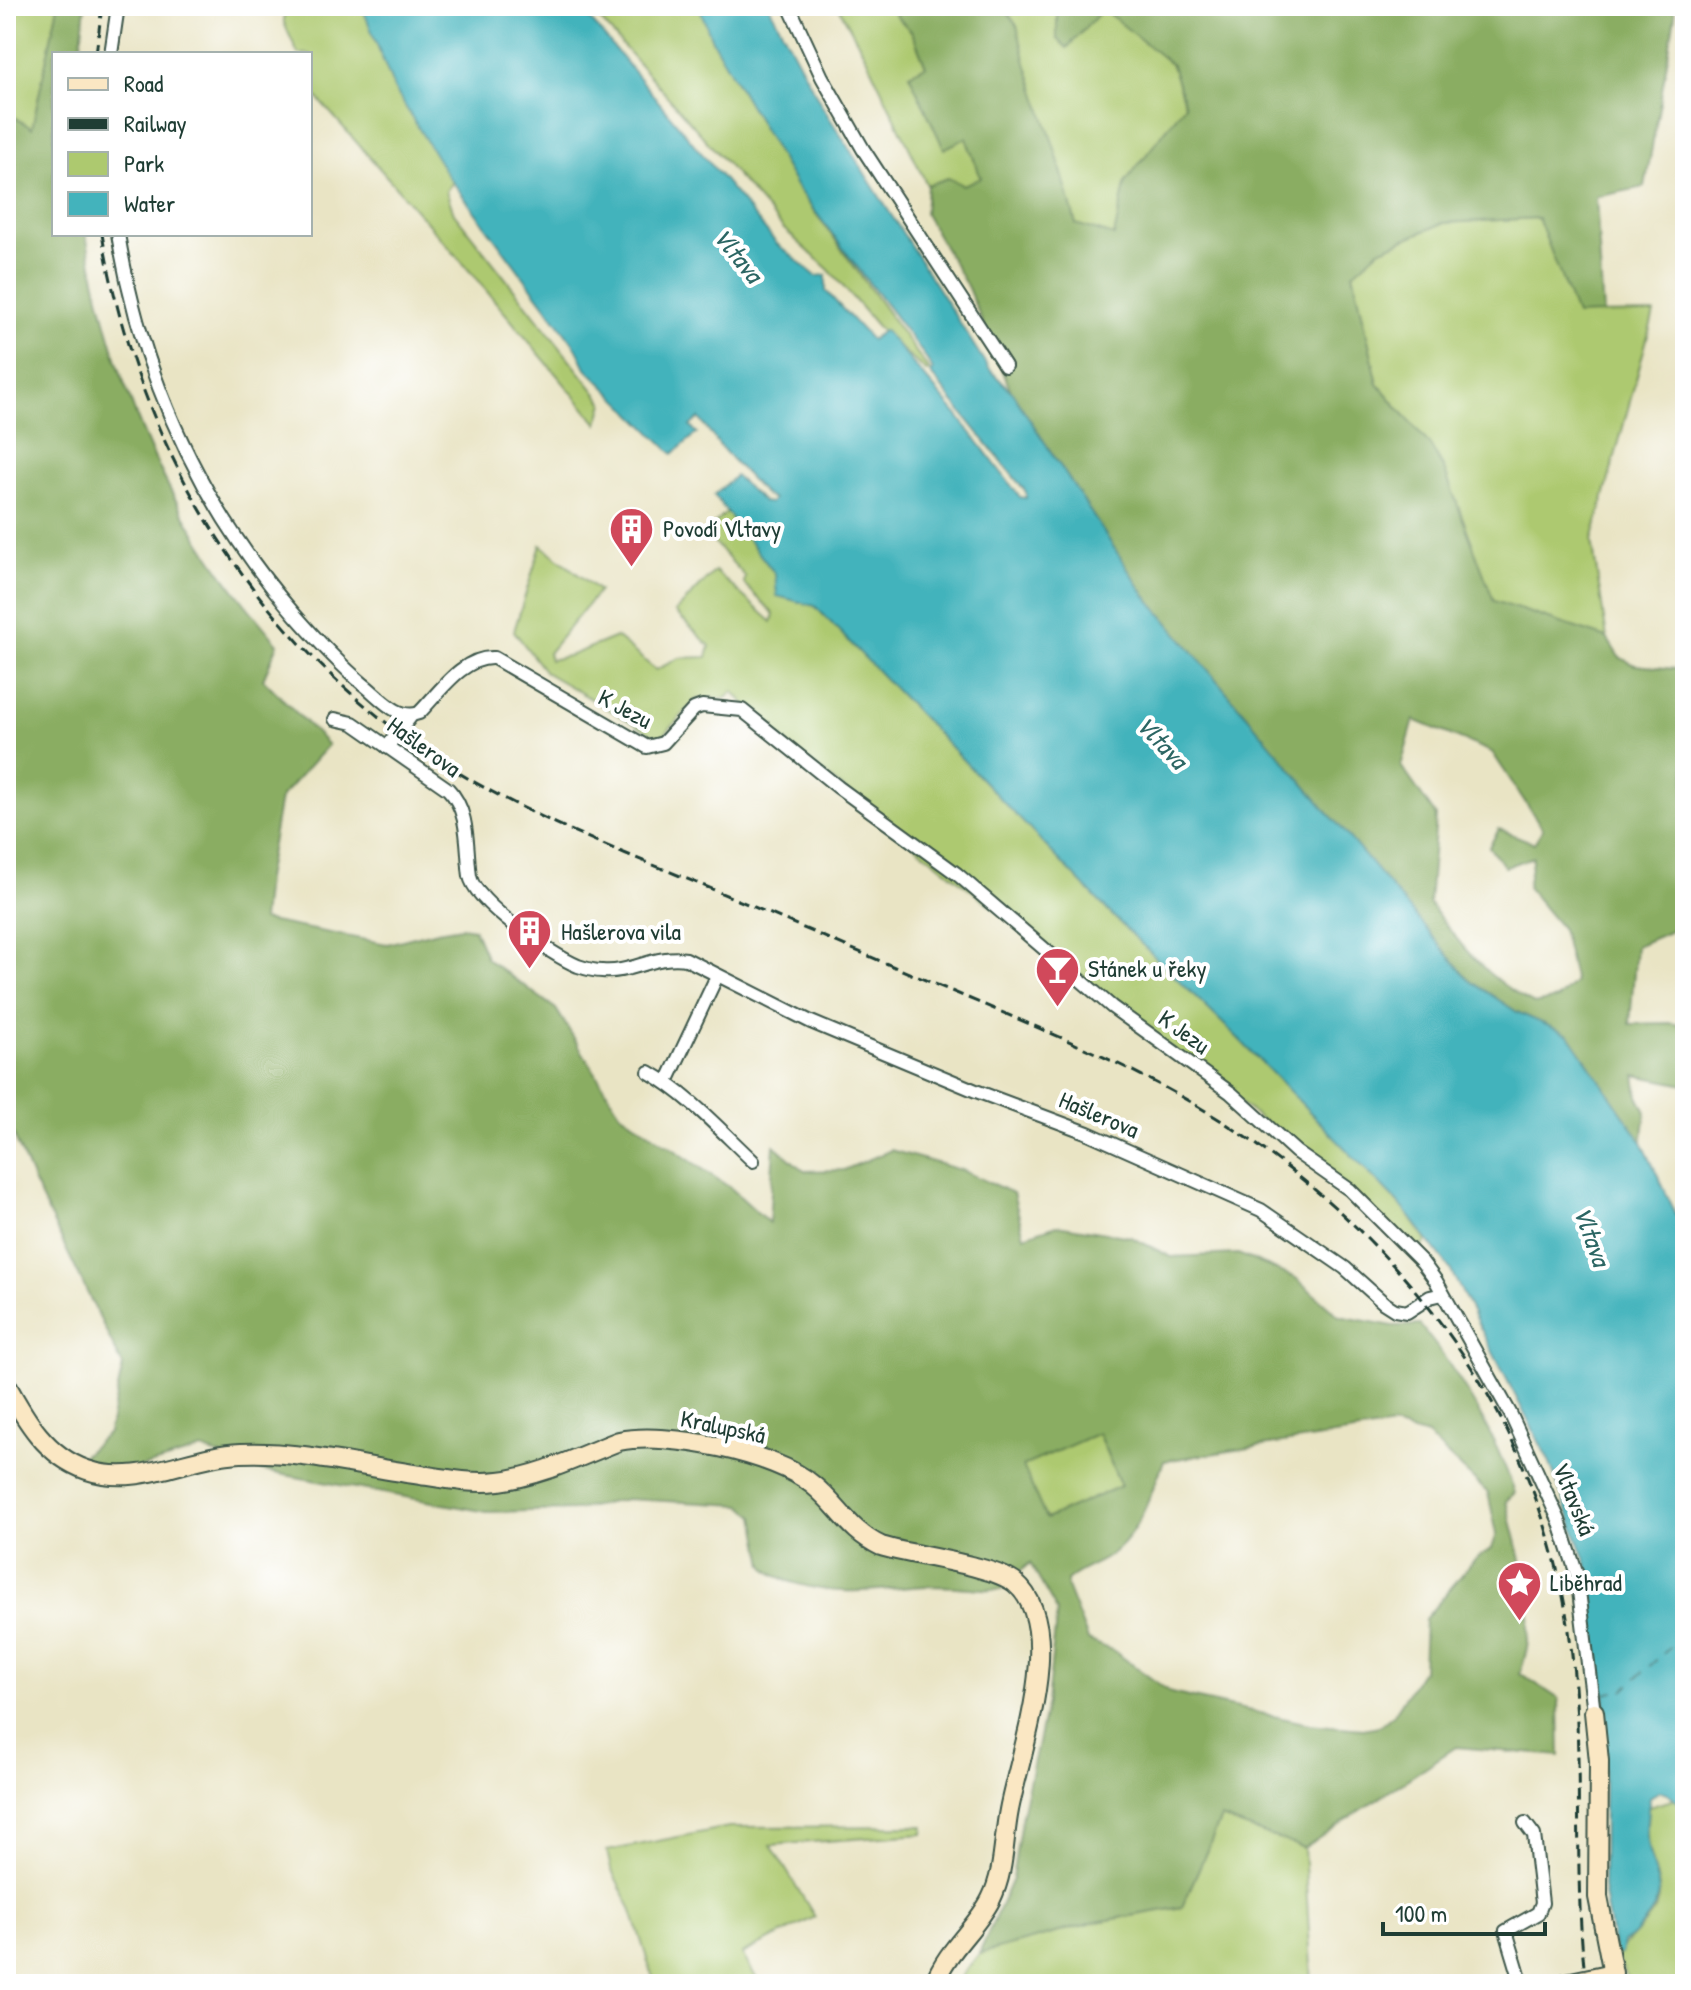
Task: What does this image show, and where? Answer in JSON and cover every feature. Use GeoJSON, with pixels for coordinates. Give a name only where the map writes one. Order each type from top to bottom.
{"type":"FeatureCollection","features":[{"type":"Feature","properties":{"kind":"street"},"geometry":{"type":"LineString","coordinates":[[111,52],[118,6]]}},
{"type":"Feature","properties":{"kind":"street"},"geometry":{"type":"LineString","coordinates":[[789,6],[822,77],[863,149],[1005,366]]}},
{"type":"Feature","properties":{"kind":"street"},"geometry":{"type":"LineString","coordinates":[[118,236],[139,333],[170,419],[202,484],[270,587],[335,661],[398,712],[411,716],[387,747]]}},
{"type":"Feature","properties":{"kind":"street","name":"K Jezu"},"geometry":{"type":"LineString","coordinates":[[411,716],[419,713],[468,663],[484,657],[494,658],[647,747],[663,743],[694,709],[702,706],[742,710],[838,787],[957,874],[1112,1007],[1231,1093],[1296,1152],[1350,1190]]}},
{"type":"Feature","properties":{"kind":"street","name":"Hašlerova"},"geometry":{"type":"LineString","coordinates":[[335,719],[353,723],[448,789],[459,800],[471,880],[495,909],[549,950],[578,966],[604,972],[669,956],[686,959],[811,1022],[976,1091],[1088,1133],[1261,1210],[1345,1268],[1395,1310],[1407,1312],[1430,1297],[1443,1294]]}},
{"type":"Feature","properties":{"kind":"street"},"geometry":{"type":"LineString","coordinates":[[667,1082],[717,976]]}},
{"type":"Feature","properties":{"kind":"street"},"geometry":{"type":"LineString","coordinates":[[649,1072],[667,1082],[753,1161]]}},
{"type":"Feature","properties":{"kind":"street","name":"Vltavská"},"geometry":{"type":"LineString","coordinates":[[1350,1190],[1422,1262],[1443,1294],[1510,1413],[1559,1520],[1577,1575],[1599,1761],[1598,1897],[1617,1978],[1562,1984]]}},
{"type":"Feature","properties":{"kind":"street","name":"Kralupská"},"geometry":{"type":"LineString","coordinates":[[6,1384],[25,1420],[40,1439],[71,1463],[123,1477],[241,1453],[280,1454],[438,1478],[498,1481],[535,1474],[619,1441],[634,1438],[679,1439],[785,1467],[814,1485],[848,1524],[881,1546],[991,1571],[1014,1582],[1025,1595],[1034,1614],[1038,1633],[1033,1719],[1009,1809],[1001,1873],[992,1897],[949,1954],[934,1984]]}},
{"type":"Feature","properties":{"kind":"street"},"geometry":{"type":"LineString","coordinates":[[1522,1984],[1506,1931],[1538,1913],[1542,1903],[1534,1835],[1525,1823]]}},
{"type":"Feature","properties":{"kind":"green space"},"geometry":{"type":"Polygon","coordinates":[[[6,6],[58,6],[32,129],[6,112],[6,6]]]}},
{"type":"Feature","properties":{"kind":"green space"},"geometry":{"type":"Polygon","coordinates":[[[58,6],[85,6],[80,52],[52,52],[52,236],[86,236],[116,359],[164,478],[215,564],[278,644],[263,679],[328,745],[280,798],[262,920],[387,944],[437,931],[461,927],[474,929],[487,959],[556,1009],[620,1113],[732,1189],[769,1223],[774,1145],[804,1171],[844,1170],[891,1150],[961,1170],[1013,1193],[1024,1236],[1057,1225],[1131,1237],[1171,1257],[1238,1254],[1296,1278],[1339,1316],[1393,1326],[1420,1325],[1475,1405],[1515,1493],[1506,1501],[1529,1608],[1529,1630],[1520,1673],[1559,1699],[1560,1756],[1456,1747],[1304,1848],[1221,1818],[1182,1907],[1096,1922],[979,1954],[1012,1879],[1022,1814],[1047,1702],[1057,1611],[1030,1563],[1003,1585],[1002,1590],[928,1586],[834,1591],[799,1584],[769,1571],[764,1565],[755,1516],[741,1505],[626,1499],[576,1510],[487,1512],[263,1471],[202,1449],[116,1475],[78,1460],[108,1433],[123,1366],[35,1185],[6,1117],[6,112],[32,128],[58,6]],[[1393,1426],[1164,1461],[1142,1514],[1127,1539],[1106,1558],[1067,1580],[1088,1640],[1114,1651],[1171,1693],[1309,1724],[1362,1729],[1380,1726],[1394,1714],[1423,1669],[1425,1619],[1474,1560],[1492,1548],[1497,1534],[1488,1493],[1427,1436],[1393,1426]],[[1098,1433],[1023,1466],[1046,1519],[1121,1486],[1098,1433]]]}},
{"type":"Feature","properties":{"kind":"green space"},"geometry":{"type":"Polygon","coordinates":[[[284,6],[362,6],[394,88],[453,182],[446,191],[454,213],[604,403],[598,424],[474,276],[315,95],[312,88],[312,52],[297,52],[284,23],[284,6]]]}},
{"type":"Feature","properties":{"kind":"green space"},"geometry":{"type":"Polygon","coordinates":[[[588,6],[699,6],[712,40],[798,189],[929,370],[927,372],[882,332],[829,270],[784,229],[588,6]]]}},
{"type":"Feature","properties":{"kind":"green space"},"geometry":{"type":"Polygon","coordinates":[[[838,6],[898,6],[900,9],[896,15],[912,32],[926,67],[909,74],[944,148],[966,138],[981,179],[963,185],[948,178],[927,185],[838,6]]]}},
{"type":"Feature","properties":{"kind":"green space"},"geometry":{"type":"Polygon","coordinates":[[[898,6],[1003,6],[1017,26],[1076,224],[1114,236],[1126,181],[1185,105],[1172,65],[1103,9],[1067,48],[1057,38],[1057,6],[1673,6],[1675,16],[1645,187],[1596,197],[1603,314],[1576,315],[1538,218],[1443,223],[1379,250],[1353,273],[1378,384],[1430,445],[1444,469],[1494,601],[1607,638],[1619,657],[1635,665],[1685,670],[1685,925],[1636,946],[1630,1024],[1670,1023],[1685,1026],[1685,1085],[1635,1075],[1638,1096],[1646,1112],[1642,1142],[1569,1035],[1517,1012],[1469,980],[1145,595],[1011,391],[968,288],[925,214],[927,185],[948,178],[963,185],[981,178],[966,138],[944,149],[909,74],[926,66],[912,32],[895,15],[900,9],[898,6]],[[1414,720],[1401,766],[1436,816],[1429,903],[1452,934],[1488,972],[1534,1004],[1557,999],[1575,982],[1562,929],[1527,887],[1533,857],[1505,867],[1489,847],[1499,829],[1534,843],[1543,829],[1492,752],[1414,720]]]}},
{"type":"Feature","properties":{"kind":"green space"},"geometry":{"type":"Polygon","coordinates":[[[970,6],[1057,6],[1057,38],[1103,8],[1172,65],[1185,106],[1126,181],[1115,236],[1055,257],[970,6]]]}},
{"type":"Feature","properties":{"kind":"green space"},"geometry":{"type":"Polygon","coordinates":[[[1538,218],[1576,314],[1654,313],[1592,541],[1607,638],[1494,602],[1444,469],[1430,445],[1378,384],[1353,272],[1379,250],[1443,223],[1538,218]]]}},
{"type":"Feature","properties":{"kind":"green space"},"geometry":{"type":"Polygon","coordinates":[[[727,512],[775,574],[780,596],[815,606],[1117,920],[1235,1035],[1404,1209],[1427,1241],[1416,1255],[1350,1190],[768,729],[733,691],[727,698],[697,699],[660,739],[545,672],[514,631],[541,545],[599,591],[548,653],[550,660],[572,655],[616,637],[656,670],[679,658],[707,657],[710,646],[675,612],[715,571],[772,622],[774,614],[744,584],[745,576],[708,536],[713,525],[727,512]]]}},
{"type":"Feature","properties":{"kind":"green space"},"geometry":{"type":"Polygon","coordinates":[[[1098,1433],[1121,1486],[1046,1519],[1022,1466],[1098,1433]]]}},
{"type":"Feature","properties":{"kind":"green space"},"geometry":{"type":"Polygon","coordinates":[[[1676,1799],[1685,1808],[1685,1984],[1631,1984],[1615,1955],[1648,1919],[1659,1900],[1647,1840],[1648,1807],[1676,1799]]]}},
{"type":"Feature","properties":{"kind":"green space"},"geometry":{"type":"Polygon","coordinates":[[[1221,1818],[1304,1848],[1312,1984],[955,1984],[979,1954],[1096,1922],[1182,1907],[1221,1818]]]}},
{"type":"Feature","properties":{"kind":"green space"},"geometry":{"type":"Polygon","coordinates":[[[924,1826],[923,1834],[771,1845],[815,1917],[742,1954],[760,1984],[655,1984],[631,1908],[611,1869],[607,1851],[729,1827],[924,1826]]]}},
{"type":"Feature","properties":{"kind":"water","name":"Vltava"},"geometry":{"type":"Polygon","coordinates":[[[362,6],[579,6],[777,244],[816,276],[826,275],[826,291],[871,340],[884,330],[958,416],[1020,497],[1026,498],[1026,492],[930,373],[933,370],[924,355],[798,189],[712,40],[699,6],[769,6],[822,106],[989,369],[1011,391],[1145,595],[1469,980],[1517,1012],[1569,1035],[1642,1142],[1685,1233],[1685,1808],[1667,1793],[1660,1791],[1650,1797],[1647,1842],[1658,1895],[1651,1913],[1623,1942],[1621,1954],[1615,1955],[1603,1888],[1605,1694],[1599,1689],[1587,1564],[1549,1461],[1450,1269],[1404,1209],[1235,1035],[1117,920],[815,606],[777,596],[775,574],[714,495],[735,476],[763,502],[770,503],[773,499],[765,495],[720,446],[699,418],[690,426],[697,433],[673,454],[586,368],[576,347],[446,173],[394,88],[362,6]]]}},
{"type":"Feature","properties":{"kind":"ferry route"},"geometry":{"type":"LineString","coordinates":[[1605,1694],[1623,1690],[1685,1634]]}},
{"type":"Feature","properties":{"kind":"railway"},"geometry":{"type":"LineString","coordinates":[[96,52],[102,6]]}},
{"type":"Feature","properties":{"kind":"railway"},"geometry":{"type":"LineString","coordinates":[[102,236],[119,314],[143,390],[175,463],[213,531],[259,596],[311,655],[370,709],[435,758],[534,813],[1045,1030],[1199,1107],[1251,1141],[1349,1220],[1434,1314],[1470,1366],[1501,1420],[1535,1496],[1555,1560],[1568,1624],[1575,1688],[1580,1900],[1586,1984]]}},
{"type":"Feature","properties":{"kind":"place","name":"Povodí Vltavy"},"geometry":{"type":"Point","coordinates":[632,568]}},
{"type":"Feature","properties":{"kind":"place","name":"Hašlerova vila"},"geometry":{"type":"Point","coordinates":[530,971]}},
{"type":"Feature","properties":{"kind":"place","name":"Stánek u řeky"},"geometry":{"type":"Point","coordinates":[1057,1008]}},
{"type":"Feature","properties":{"kind":"place","name":"Liběhrad"},"geometry":{"type":"Point","coordinates":[1519,1622]}}]}
